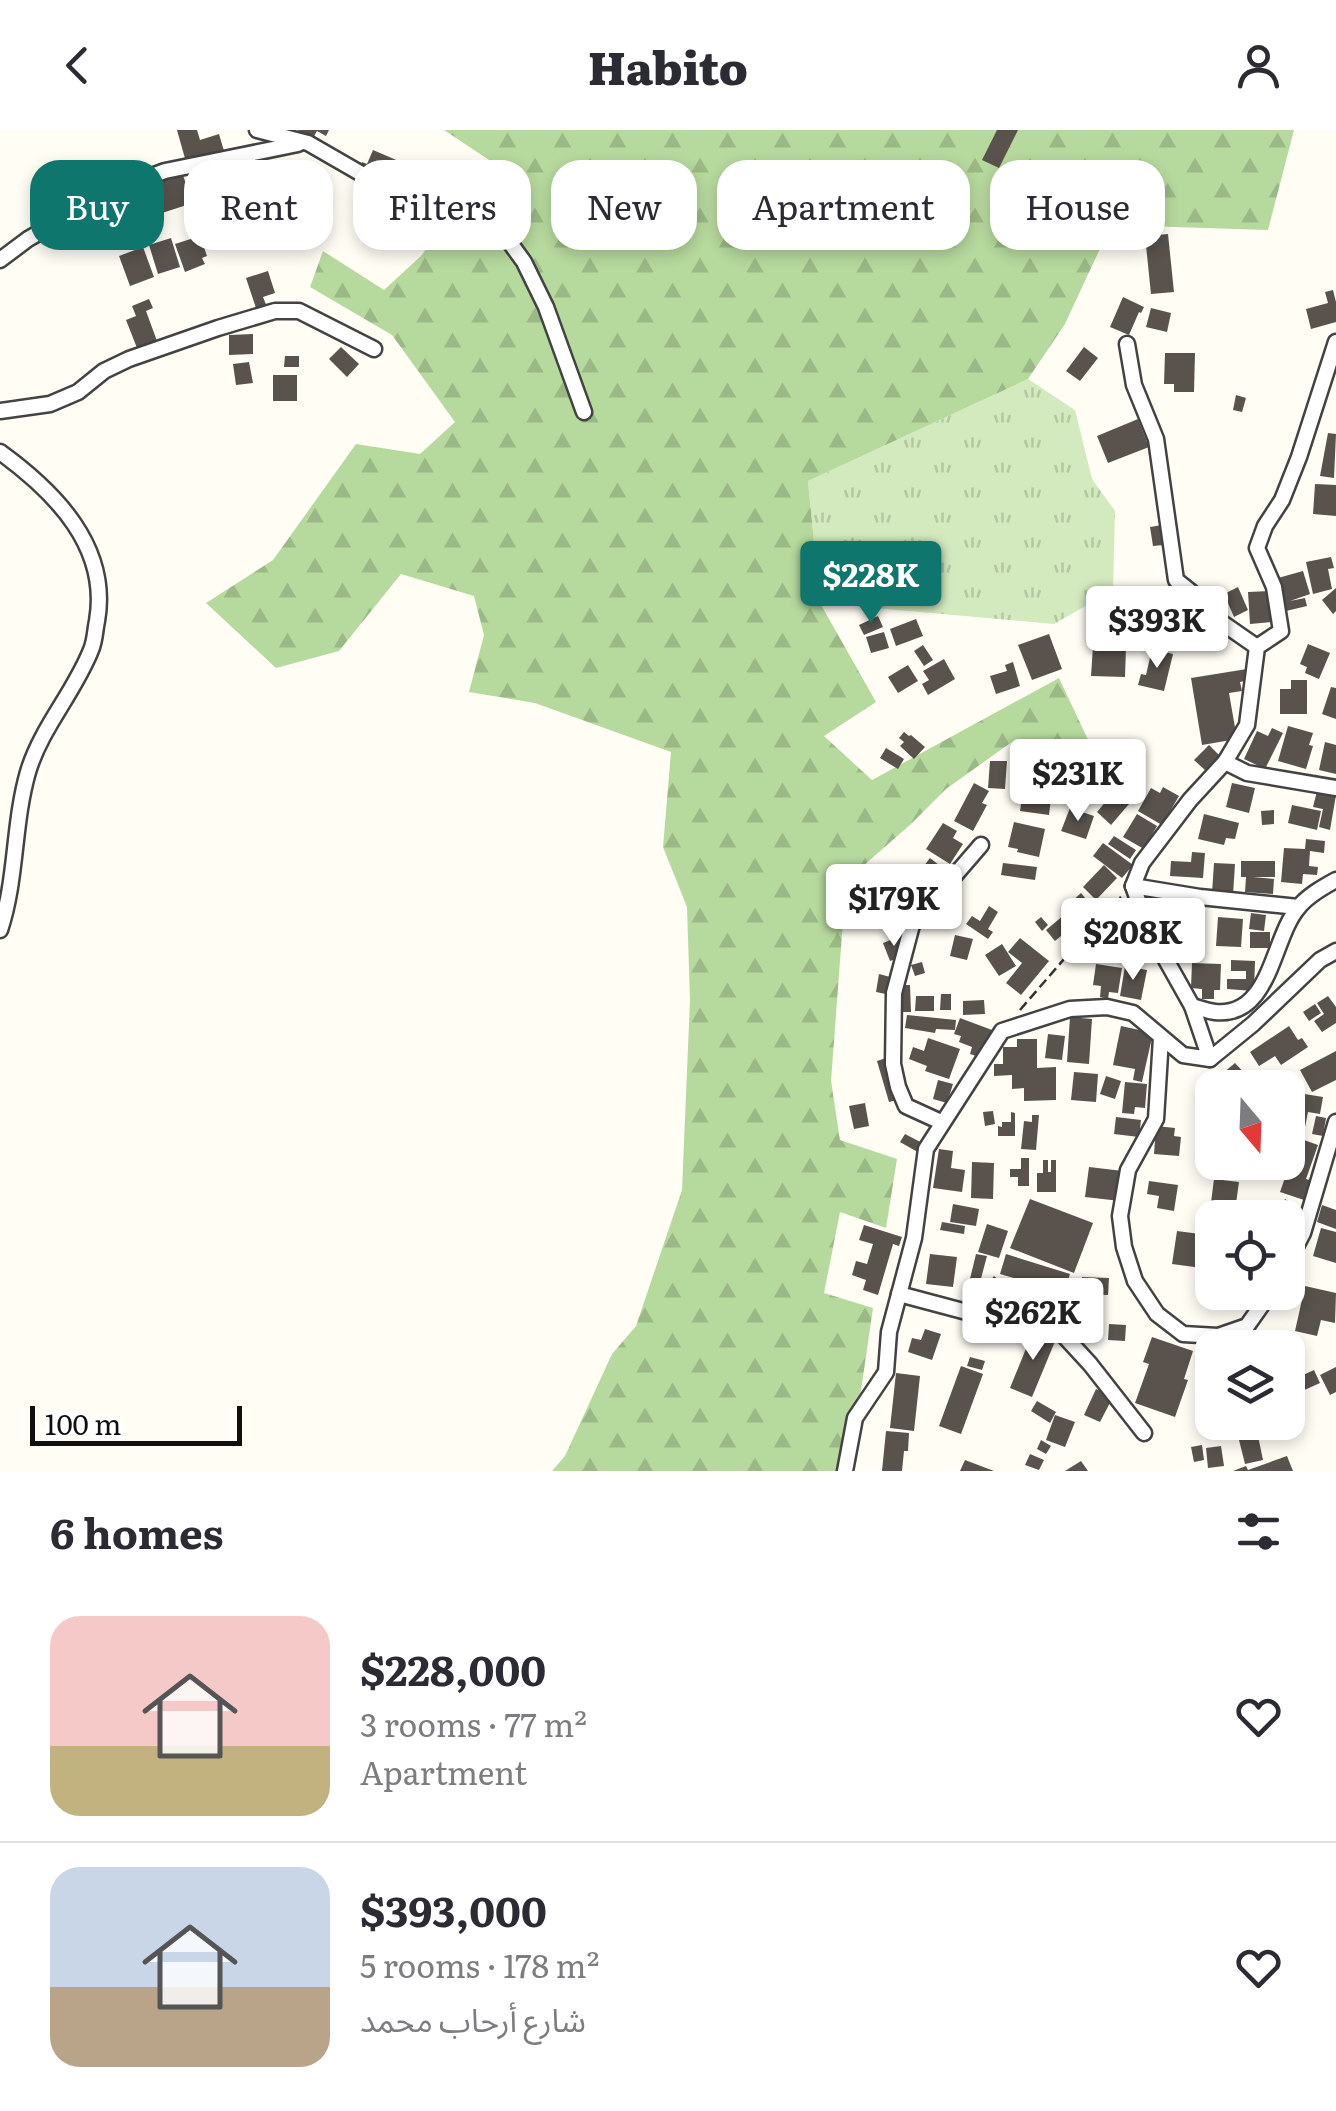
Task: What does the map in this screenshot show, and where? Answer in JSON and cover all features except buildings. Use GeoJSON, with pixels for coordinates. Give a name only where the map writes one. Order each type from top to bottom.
{"type":"FeatureCollection","features":[{"type":"Feature","properties":{"kind":"street"},"geometry":{"type":"LineString","coordinates":[[257,130],[308,143],[412,203],[452,212],[503,233],[524,262],[546,307],[584,412]]}},
{"type":"Feature","properties":{"kind":"street"},"geometry":{"type":"LineString","coordinates":[[0,260],[28,239],[112,191],[165,171],[308,143]]}},
{"type":"Feature","properties":{"kind":"street"},"geometry":{"type":"LineString","coordinates":[[0,411],[50,404],[78,392],[104,370],[128,359],[276,311],[299,311],[374,349]]}},
{"type":"Feature","properties":{"kind":"street"},"geometry":{"type":"LineString","coordinates":[[1210,1060],[1192,1006],[1147,926],[1134,886],[1142,863],[1225,762],[1247,724],[1257,647],[1281,631],[1274,587],[1257,548],[1300,457],[1336,342]]}},
{"type":"Feature","properties":{"kind":"street"},"geometry":{"type":"LineString","coordinates":[[1127,344],[1134,386],[1156,440],[1176,580],[1221,622],[1257,647]]}},
{"type":"Feature","properties":{"kind":"street"},"geometry":{"type":"LineString","coordinates":[[0,452],[25,470],[66,511],[90,550],[98,583],[98,612],[92,649],[46,730],[29,770],[19,810],[8,904],[0,930]]}},
{"type":"Feature","properties":{"kind":"street"},"geometry":{"type":"LineString","coordinates":[[1225,762],[1246,773],[1336,788]]}},
{"type":"Feature","properties":{"kind":"street"},"geometry":{"type":"LineString","coordinates":[[941,1122],[906,1106],[898,1087],[893,1064],[894,993],[912,925],[981,845]]}},
{"type":"Feature","properties":{"kind":"street"},"geometry":{"type":"LineString","coordinates":[[1192,1006],[1225,1011],[1252,998],[1268,975],[1284,930],[1298,907],[1336,880]]}},
{"type":"Feature","properties":{"kind":"street"},"geometry":{"type":"LineString","coordinates":[[1134,886],[1298,907]]}},
{"type":"Feature","properties":{"kind":"street"},"geometry":{"type":"LineString","coordinates":[[1210,1060],[1336,950]]}},
{"type":"Feature","properties":{"kind":"street"},"geometry":{"type":"LineString","coordinates":[[845,1471],[856,1418],[886,1372],[889,1332],[914,1238],[926,1149],[1002,1031],[1070,1008],[1107,1008],[1134,1013],[1183,1055],[1210,1060]]}},
{"type":"Feature","properties":{"kind":"street"},"geometry":{"type":"LineString","coordinates":[[1161,1038],[1156,1118],[1128,1170],[1120,1216],[1124,1247],[1136,1281],[1157,1314],[1183,1334],[1218,1336],[1247,1326],[1260,1310]]}},
{"type":"Feature","properties":{"kind":"street"},"geometry":{"type":"LineString","coordinates":[[1305,1226],[1336,1122]]}},
{"type":"Feature","properties":{"kind":"street"},"geometry":{"type":"LineString","coordinates":[[899,1294],[978,1315],[1027,1315],[1055,1326],[1144,1433]]}},
{"type":"Feature","properties":{"kind":"path"},"geometry":{"type":"LineString","coordinates":[[1002,1031],[1108,907],[1134,886]]}},
{"type":"Feature","properties":{"kind":"green space"},"geometry":{"type":"Polygon","coordinates":[[[444,130],[1294,130],[1268,230],[1165,227],[1165,160],[990,160],[990,250],[1099,250],[1065,324],[1028,379],[808,481],[820,603],[876,702],[824,736],[872,780],[1059,678],[1098,761],[1060,796],[1047,740],[1016,739],[946,789],[846,881],[831,1081],[840,1140],[897,1159],[886,1228],[840,1212],[824,1293],[873,1308],[851,1459],[845,1471],[552,1471],[565,1456],[612,1354],[636,1326],[682,1190],[690,1000],[687,907],[663,847],[671,752],[535,703],[469,692],[484,635],[474,596],[401,574],[339,651],[276,668],[206,603],[273,560],[356,444],[420,454],[455,422],[392,335],[310,287],[323,251],[384,290],[426,250],[531,250],[531,160],[489,160],[444,130]]]}},
{"type":"Feature","properties":{"kind":"green space"},"geometry":{"type":"Polygon","coordinates":[[[1028,379],[1075,410],[1092,479],[1115,511],[1113,590],[1054,624],[820,603],[808,481],[1028,379]]]}}]}
